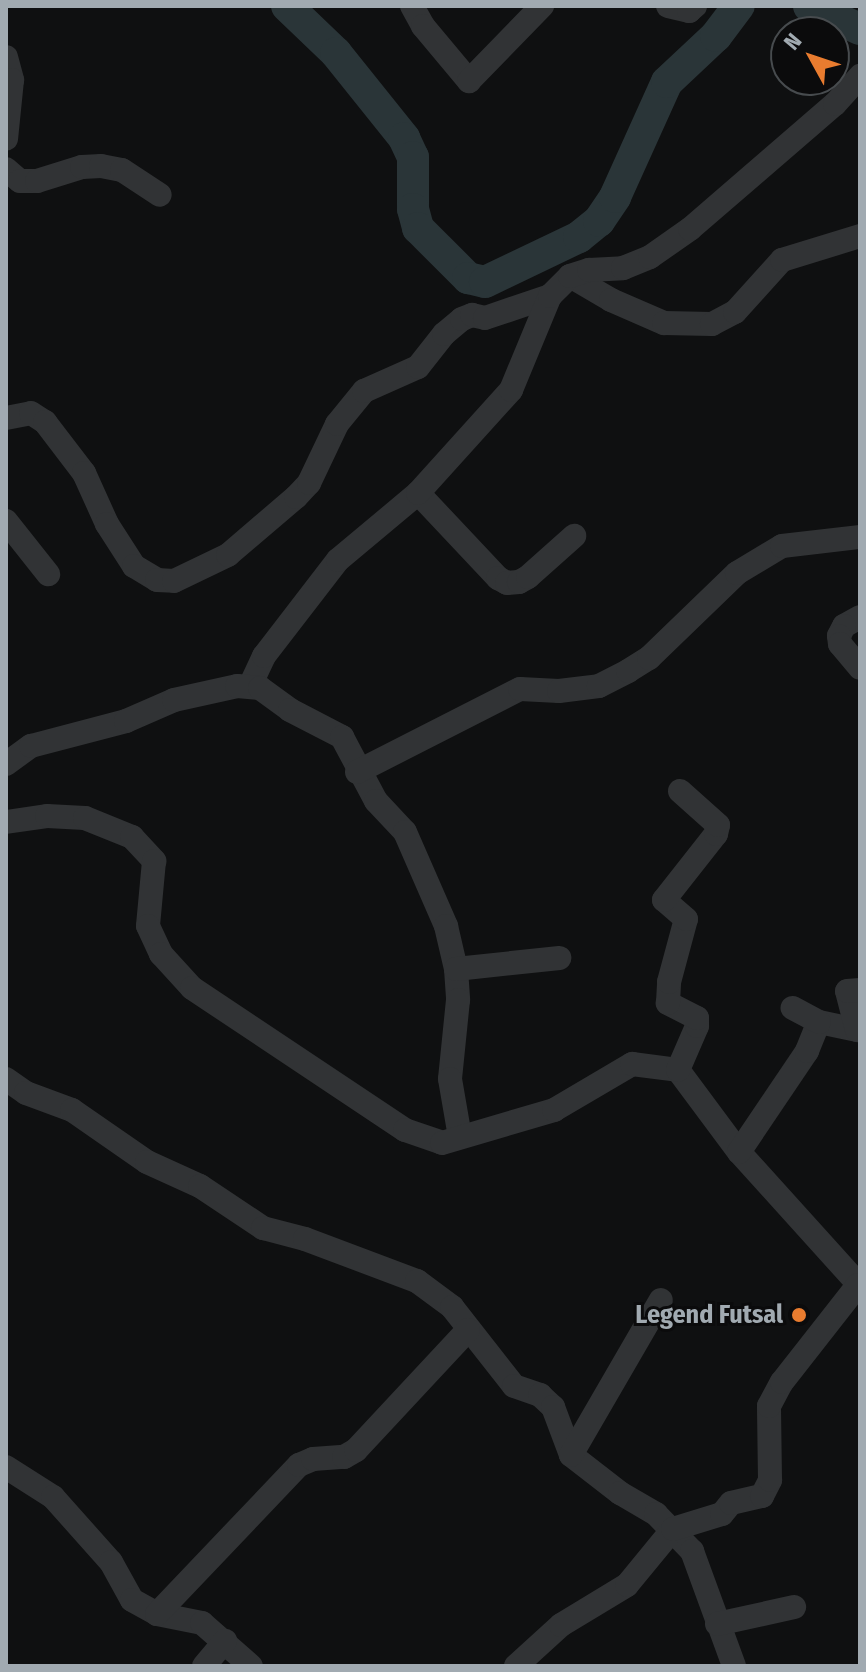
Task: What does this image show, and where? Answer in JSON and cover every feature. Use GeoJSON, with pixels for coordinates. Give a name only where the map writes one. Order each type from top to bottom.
{"type":"FeatureCollection","features":[{"type":"Feature","properties":{"kind":"street"},"geometry":{"type":"LineString","coordinates":[[412,6],[423,26],[469,81],[542,6]]}},
{"type":"Feature","properties":{"kind":"street"},"geometry":{"type":"LineString","coordinates":[[668,6],[689,11],[695,6]]}},
{"type":"Feature","properties":{"kind":"street"},"geometry":{"type":"LineString","coordinates":[[6,139],[8,73]]}},
{"type":"Feature","properties":{"kind":"street"},"geometry":{"type":"LineString","coordinates":[[250,686],[264,656],[338,560],[418,493],[511,390],[550,296],[570,276],[589,270],[623,268],[650,257],[690,229],[835,104],[860,76]]}},
{"type":"Feature","properties":{"kind":"street"},"geometry":{"type":"LineString","coordinates":[[6,169],[20,181],[37,181],[82,167],[101,166],[122,170],[160,195]]}},
{"type":"Feature","properties":{"kind":"street"},"geometry":{"type":"LineString","coordinates":[[570,276],[611,300],[664,323],[712,324],[735,312],[782,260],[860,236]]}},
{"type":"Feature","properties":{"kind":"street"},"geometry":{"type":"LineString","coordinates":[[6,418],[31,413],[45,422],[84,473],[107,524],[134,566],[157,580],[174,581],[228,555],[296,497],[309,483],[337,424],[364,391],[418,367],[444,334],[462,319],[472,315],[485,318],[550,296]]}},
{"type":"Feature","properties":{"kind":"street"},"geometry":{"type":"LineString","coordinates":[[418,493],[498,578],[507,583],[528,577],[574,536]]}},
{"type":"Feature","properties":{"kind":"street"},"geometry":{"type":"LineString","coordinates":[[6,521],[48,574]]}},
{"type":"Feature","properties":{"kind":"street"},"geometry":{"type":"LineString","coordinates":[[357,772],[520,689],[559,691],[599,686],[628,671],[649,658],[737,573],[782,546],[860,537]]}},
{"type":"Feature","properties":{"kind":"street"},"geometry":{"type":"LineString","coordinates":[[860,617],[844,626],[839,636],[840,644],[860,668]]}},
{"type":"Feature","properties":{"kind":"street"},"geometry":{"type":"LineString","coordinates":[[6,764],[31,746],[126,721],[174,700],[250,686],[260,688],[290,710],[342,737],[357,772],[376,801],[405,832],[446,926],[456,969],[458,1000],[450,1079],[460,1137]]}},
{"type":"Feature","properties":{"kind":"street"},"geometry":{"type":"LineString","coordinates":[[678,1070],[697,1026],[697,1018],[668,1003],[669,982],[686,919],[664,900],[716,834],[718,825],[680,791]]}},
{"type":"Feature","properties":{"kind":"street"},"geometry":{"type":"LineString","coordinates":[[6,822],[47,816],[85,818],[132,837],[154,861],[148,926],[161,954],[192,988],[405,1130],[442,1143],[554,1110],[632,1064],[678,1070],[739,1152],[859,1285],[782,1382],[769,1406],[770,1480],[762,1496],[731,1503],[722,1514],[673,1529],[627,1585],[561,1625],[516,1666]]}},
{"type":"Feature","properties":{"kind":"street"},"geometry":{"type":"LineString","coordinates":[[456,969],[559,958]]}},
{"type":"Feature","properties":{"kind":"street"},"geometry":{"type":"LineString","coordinates":[[793,1008],[819,1022],[857,1030],[847,991],[860,990]]}},
{"type":"Feature","properties":{"kind":"street"},"geometry":{"type":"LineString","coordinates":[[739,1152],[807,1051],[819,1022]]}},
{"type":"Feature","properties":{"kind":"street"},"geometry":{"type":"LineString","coordinates":[[6,1079],[26,1093],[72,1110],[147,1162],[200,1186],[263,1228],[305,1239],[417,1281],[452,1307],[514,1386],[540,1395],[553,1407],[571,1455],[673,1529],[692,1551],[701,1568],[717,1624],[734,1666]]}},
{"type":"Feature","properties":{"kind":"street"},"geometry":{"type":"LineString","coordinates":[[571,1455],[661,1300]]}},
{"type":"Feature","properties":{"kind":"street"},"geometry":{"type":"LineString","coordinates":[[157,1614],[299,1465],[313,1459],[344,1457],[356,1450],[468,1330]]}},
{"type":"Feature","properties":{"kind":"street"},"geometry":{"type":"LineString","coordinates":[[6,1467],[53,1497],[111,1562],[132,1600],[157,1614],[202,1623],[251,1666]]}},
{"type":"Feature","properties":{"kind":"street"},"geometry":{"type":"LineString","coordinates":[[717,1624],[794,1607]]}},
{"type":"Feature","properties":{"kind":"street"},"geometry":{"type":"LineString","coordinates":[[204,1666],[225,1641]]}},
{"type":"Feature","properties":{"kind":"waterway"},"geometry":{"type":"LineString","coordinates":[[287,6],[336,53],[404,138],[413,157],[413,209],[418,228],[468,278],[485,282],[579,237],[599,221],[615,197],[667,82],[716,36],[739,6]]}},
{"type":"Feature","properties":{"kind":"waterway"},"geometry":{"type":"LineString","coordinates":[[809,6],[860,29]]}},
{"type":"Feature","properties":{"kind":"place","name":"Legend Futsal"},"geometry":{"type":"Point","coordinates":[799,1315]}}]}
